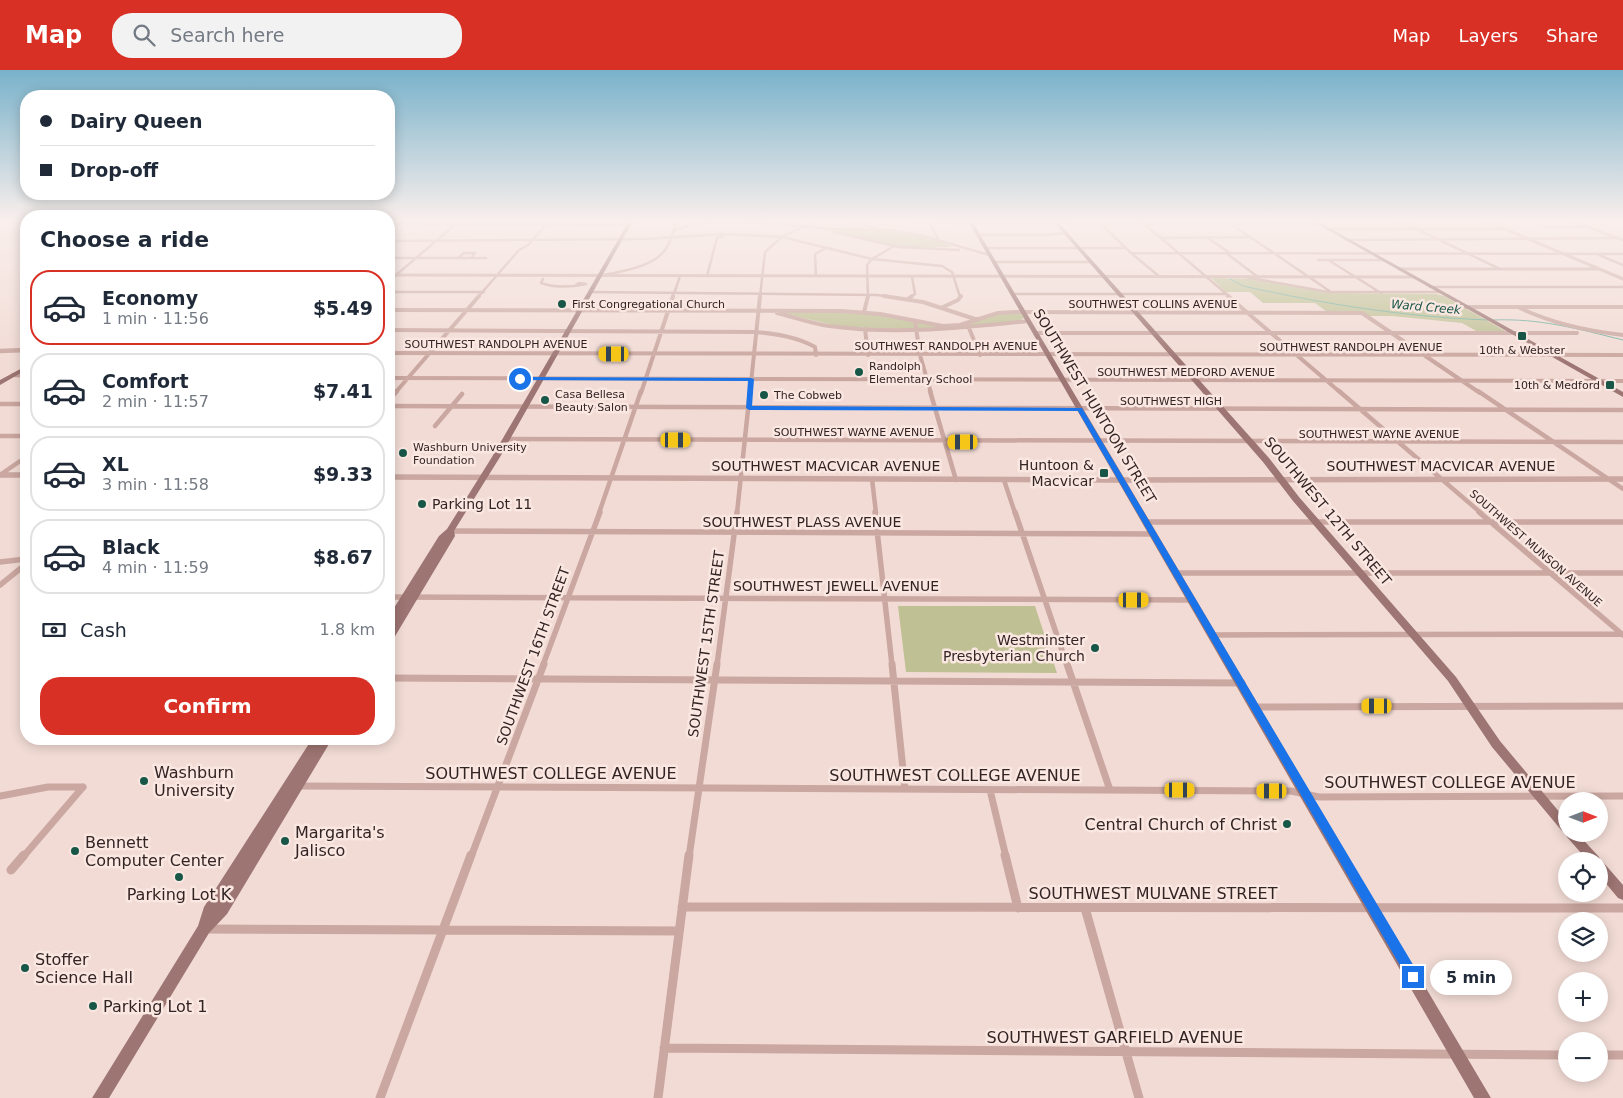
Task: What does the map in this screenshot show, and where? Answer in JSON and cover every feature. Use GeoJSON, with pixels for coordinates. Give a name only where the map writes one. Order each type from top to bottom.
{"type":"FeatureCollection","features":[{"type":"Feature","properties":{"kind":"main road"},"geometry":{"type":"LineString","coordinates":[[395,615],[451,536],[450,531],[484,477],[604,269]]}},
{"type":"Feature","properties":{"kind":"main road","name":"SOUTHWEST HUNTOON STREET"},"geometry":{"type":"LineString","coordinates":[[997,269],[1242,683],[1483,1098]]}},
{"type":"Feature","properties":{"kind":"main road","name":"SOUTHWEST 12TH STREET"},"geometry":{"type":"LineString","coordinates":[[1098,269],[1250,442],[1281,479],[1285,487],[1452,679],[1496,744],[1558,819]]}},
{"type":"Feature","properties":{"kind":"main road"},"geometry":{"type":"LineString","coordinates":[[1399,269],[1623,395]]}},
{"type":"Feature","properties":{"kind":"main road"},"geometry":{"type":"LineString","coordinates":[[0,383],[20,371]]}},
{"type":"Feature","properties":{"kind":"main road"},"geometry":{"type":"LineString","coordinates":[[395,626],[410,596]]}},
{"type":"Feature","properties":{"kind":"main road"},"geometry":{"type":"LineString","coordinates":[[100,1098],[204,929],[222,910],[293,786],[314,745]]}},
{"type":"Feature","properties":{"kind":"main road"},"geometry":{"type":"LineString","coordinates":[[293,786],[323,745]]}},
{"type":"Feature","properties":{"kind":"main road"},"geometry":{"type":"LineString","coordinates":[[1578,842],[1587,852]]}},
{"type":"Feature","properties":{"kind":"main road"},"geometry":{"type":"LineString","coordinates":[[1608,876],[1623,894]]}},
{"type":"Feature","properties":{"kind":"street"},"geometry":{"type":"LineString","coordinates":[[395,275],[402,269]]}},
{"type":"Feature","properties":{"kind":"street"},"geometry":{"type":"LineString","coordinates":[[395,393],[503,269]]}},
{"type":"Feature","properties":{"kind":"street"},"geometry":{"type":"LineString","coordinates":[[600,276],[623,269]]}},
{"type":"Feature","properties":{"kind":"street"},"geometry":{"type":"LineString","coordinates":[[707,276],[709,269]]}},
{"type":"Feature","properties":{"kind":"street","name":"SOUTHWEST 15TH STREET"},"geometry":{"type":"LineString","coordinates":[[658,1098],[682,907],[735,532],[763,269]]}},
{"type":"Feature","properties":{"kind":"street"},"geometry":{"type":"LineString","coordinates":[[816,269],[816,276]]}},
{"type":"Feature","properties":{"kind":"street"},"geometry":{"type":"LineString","coordinates":[[864,312],[868,294],[866,269]]}},
{"type":"Feature","properties":{"kind":"street"},"geometry":{"type":"LineString","coordinates":[[941,308],[961,297],[955,277],[949,269]]}},
{"type":"Feature","properties":{"kind":"street"},"geometry":{"type":"LineString","coordinates":[[1151,269],[1160,277]]}},
{"type":"Feature","properties":{"kind":"street","name":"SOUTHWEST MUNSON AVENUE"},"geometry":{"type":"LineString","coordinates":[[1198,269],[1622,634]]}},
{"type":"Feature","properties":{"kind":"street"},"geometry":{"type":"LineString","coordinates":[[1248,269],[1258,277]]}},
{"type":"Feature","properties":{"kind":"street"},"geometry":{"type":"LineString","coordinates":[[1298,269],[1332,292]]}},
{"type":"Feature","properties":{"kind":"street"},"geometry":{"type":"LineString","coordinates":[[1344,269],[1382,292]]}},
{"type":"Feature","properties":{"kind":"street"},"geometry":{"type":"LineString","coordinates":[[1399,269],[1600,269],[1623,278]]}},
{"type":"Feature","properties":{"kind":"street"},"geometry":{"type":"LineString","coordinates":[[395,275],[544,278],[600,276],[1414,278]]}},
{"type":"Feature","properties":{"kind":"street","name":"SOUTHWEST 16TH STREET"},"geometry":{"type":"LineString","coordinates":[[380,1098],[612,478],[680,276]]}},
{"type":"Feature","properties":{"kind":"street"},"geometry":{"type":"LineString","coordinates":[[908,299],[916,294],[912,277]]}},
{"type":"Feature","properties":{"kind":"street"},"geometry":{"type":"LineString","coordinates":[[1245,277],[1332,292],[1440,292]]}},
{"type":"Feature","properties":{"kind":"street"},"geometry":{"type":"LineString","coordinates":[[544,278],[541,282],[546,285],[576,285]]}},
{"type":"Feature","properties":{"kind":"street"},"geometry":{"type":"LineString","coordinates":[[1430,287],[1623,287]]}},
{"type":"Feature","properties":{"kind":"street"},"geometry":{"type":"LineString","coordinates":[[395,292],[484,292]]}},
{"type":"Feature","properties":{"kind":"street"},"geometry":{"type":"LineString","coordinates":[[590,292],[868,294],[908,299],[978,320]]}},
{"type":"Feature","properties":{"kind":"street"},"geometry":{"type":"LineString","coordinates":[[1012,294],[1226,294]]}},
{"type":"Feature","properties":{"kind":"street"},"geometry":{"type":"LineString","coordinates":[[1466,307],[1623,307]]}},
{"type":"Feature","properties":{"kind":"street"},"geometry":{"type":"LineString","coordinates":[[1518,307],[1545,320],[1623,336]]}},
{"type":"Feature","properties":{"kind":"street","name":"SOUTHWEST COLLINS AVENUE"},"geometry":{"type":"LineString","coordinates":[[395,310],[864,312],[950,326],[978,320],[1001,312],[1026,317]]}},
{"type":"Feature","properties":{"kind":"street","name":"SOUTHWEST COLLINS AVENUE"},"geometry":{"type":"LineString","coordinates":[[768,311],[835,328],[915,330],[969,328],[1026,317],[1136,312],[1360,313],[1392,333]]}},
{"type":"Feature","properties":{"kind":"street"},"geometry":{"type":"LineString","coordinates":[[915,321],[920,355],[956,480]]}},
{"type":"Feature","properties":{"kind":"street"},"geometry":{"type":"LineString","coordinates":[[969,328],[980,355]]}},
{"type":"Feature","properties":{"kind":"street"},"geometry":{"type":"LineString","coordinates":[[864,329],[868,354]]}},
{"type":"Feature","properties":{"kind":"street"},"geometry":{"type":"LineString","coordinates":[[395,330],[756,332],[772,333],[806,343],[815,347],[816,355]]}},
{"type":"Feature","properties":{"kind":"street"},"geometry":{"type":"LineString","coordinates":[[1035,333],[1577,333]]}},
{"type":"Feature","properties":{"kind":"street"},"geometry":{"type":"LineString","coordinates":[[1392,333],[1623,489]]}},
{"type":"Feature","properties":{"kind":"street"},"geometry":{"type":"LineString","coordinates":[[0,350],[20,350]]}},
{"type":"Feature","properties":{"kind":"street","name":"SOUTHWEST RANDOLPH AVENUE"},"geometry":{"type":"LineString","coordinates":[[395,353],[1174,356],[1623,355]]}},
{"type":"Feature","properties":{"kind":"street"},"geometry":{"type":"LineString","coordinates":[[13,375],[20,376]]}},
{"type":"Feature","properties":{"kind":"street","name":"SOUTHWEST MEDFORD AVENUE"},"geometry":{"type":"LineString","coordinates":[[395,378],[1623,381]]}},
{"type":"Feature","properties":{"kind":"street"},"geometry":{"type":"LineString","coordinates":[[435,426],[462,394]]}},
{"type":"Feature","properties":{"kind":"street"},"geometry":{"type":"LineString","coordinates":[[0,404],[20,404]]}},
{"type":"Feature","properties":{"kind":"street","name":"SOUTHWEST HIGH"},"geometry":{"type":"LineString","coordinates":[[395,406],[1080,410],[1623,410]]}},
{"type":"Feature","properties":{"kind":"street"},"geometry":{"type":"LineString","coordinates":[[0,436],[20,436]]}},
{"type":"Feature","properties":{"kind":"street","name":"SOUTHWEST WAYNE AVENUE"},"geometry":{"type":"LineString","coordinates":[[506,439],[944,442],[1623,442]]}},
{"type":"Feature","properties":{"kind":"street"},"geometry":{"type":"LineString","coordinates":[[0,475],[20,461]]}},
{"type":"Feature","properties":{"kind":"street"},"geometry":{"type":"LineString","coordinates":[[0,475],[20,475]]}},
{"type":"Feature","properties":{"kind":"street","name":"SOUTHWEST MACVICAR AVENUE"},"geometry":{"type":"LineString","coordinates":[[395,476],[956,480],[1623,479]]}},
{"type":"Feature","properties":{"kind":"street"},"geometry":{"type":"LineString","coordinates":[[872,479],[905,789]]}},
{"type":"Feature","properties":{"kind":"street"},"geometry":{"type":"LineString","coordinates":[[1004,480],[1110,790]]}},
{"type":"Feature","properties":{"kind":"street"},"geometry":{"type":"LineString","coordinates":[[1147,522],[1623,522]]}},
{"type":"Feature","properties":{"kind":"street","name":"SOUTHWEST PLASS AVENUE"},"geometry":{"type":"LineString","coordinates":[[450,531],[1154,534]]}},
{"type":"Feature","properties":{"kind":"street"},"geometry":{"type":"LineString","coordinates":[[0,562],[20,560]]}},
{"type":"Feature","properties":{"kind":"street"},"geometry":{"type":"LineString","coordinates":[[0,585],[20,569]]}},
{"type":"Feature","properties":{"kind":"street"},"geometry":{"type":"LineString","coordinates":[[1177,573],[1623,573]]}},
{"type":"Feature","properties":{"kind":"street","name":"SOUTHWEST JEWELL AVENUE"},"geometry":{"type":"LineString","coordinates":[[395,597],[1193,600]]}},
{"type":"Feature","properties":{"kind":"street"},"geometry":{"type":"LineString","coordinates":[[1213,635],[1622,634]]}},
{"type":"Feature","properties":{"kind":"street"},"geometry":{"type":"LineString","coordinates":[[395,678],[1242,683]]}},
{"type":"Feature","properties":{"kind":"street"},"geometry":{"type":"LineString","coordinates":[[1255,707],[1623,706]]}},
{"type":"Feature","properties":{"kind":"street","name":"SOUTHWEST COLLEGE AVENUE"},"geometry":{"type":"LineString","coordinates":[[293,786],[1291,791],[1319,797],[1623,796]]}},
{"type":"Feature","properties":{"kind":"street"},"geometry":{"type":"LineString","coordinates":[[0,796],[48,787],[83,787],[11,870]]}},
{"type":"Feature","properties":{"kind":"street"},"geometry":{"type":"LineString","coordinates":[[990,790],[1018,908]]}},
{"type":"Feature","properties":{"kind":"street","name":"SOUTHWEST MULVANE STREET"},"geometry":{"type":"LineString","coordinates":[[682,907],[1623,908]]}},
{"type":"Feature","properties":{"kind":"street"},"geometry":{"type":"LineString","coordinates":[[1085,908],[1139,1098]]}},
{"type":"Feature","properties":{"kind":"street"},"geometry":{"type":"LineString","coordinates":[[204,929],[679,931]]}},
{"type":"Feature","properties":{"kind":"street","name":"SOUTHWEST GARFIELD AVENUE"},"geometry":{"type":"LineString","coordinates":[[664,1048],[1558,1055]]}},
{"type":"Feature","properties":{"kind":"street"},"geometry":{"type":"LineString","coordinates":[[1608,1055],[1623,1055]]}},
{"type":"Feature","properties":{"kind":"green space"},"geometry":{"type":"Polygon","coordinates":[[[1211,278],[1250,279],[1328,293],[1436,294],[1444,296],[1507,332],[1478,332],[1462,323],[1392,316],[1369,316],[1365,313],[1327,312],[1315,303],[1263,303],[1250,292],[1226,292],[1211,278]]]}},
{"type":"Feature","properties":{"kind":"green space"},"geometry":{"type":"Polygon","coordinates":[[[777,312],[863,313],[952,326],[997,314],[1021,313],[1024,318],[1019,321],[977,326],[909,329],[842,327],[777,312]]]}},
{"type":"Feature","properties":{"kind":"green space"},"geometry":{"type":"Polygon","coordinates":[[[898,606],[1035,606],[1057,673],[906,672],[898,606]]]}},
{"type":"Feature","properties":{"kind":"waterway","name":"Ward Creek"},"geometry":{"type":"LineString","coordinates":[[1230,279],[1243,286],[1334,304],[1395,313],[1488,320]]}},
{"type":"Feature","properties":{"kind":"waterway","name":"Ward Creek"},"geometry":{"type":"LineString","coordinates":[[1493,320],[1543,323],[1574,328],[1623,340]]}},
{"type":"Feature","properties":{"kind":"place","name":"First Congregational Church"},"geometry":{"type":"Point","coordinates":[562,304]}},
{"type":"Feature","properties":{"kind":"place","name":"10th & Webster"},"geometry":{"type":"Point","coordinates":[1522,336]}},
{"type":"Feature","properties":{"kind":"place","name":"Randolph Elementary School"},"geometry":{"type":"Point","coordinates":[859,372]}},
{"type":"Feature","properties":{"kind":"place","name":"10th & Medford"},"geometry":{"type":"Point","coordinates":[1610,385]}},
{"type":"Feature","properties":{"kind":"place","name":"The Cobweb"},"geometry":{"type":"Point","coordinates":[764,395]}},
{"type":"Feature","properties":{"kind":"place","name":"Casa Bellesa Beauty Salon"},"geometry":{"type":"Point","coordinates":[545,400]}},
{"type":"Feature","properties":{"kind":"place","name":"Washburn University Foundation"},"geometry":{"type":"Point","coordinates":[403,453]}},
{"type":"Feature","properties":{"kind":"place","name":"Huntoon & Macvicar"},"geometry":{"type":"Point","coordinates":[1104,473]}},
{"type":"Feature","properties":{"kind":"place","name":"Parking Lot 11"},"geometry":{"type":"Point","coordinates":[422,504]}},
{"type":"Feature","properties":{"kind":"place","name":"Westminster Presbyterian Church"},"geometry":{"type":"Point","coordinates":[1095,648]}},
{"type":"Feature","properties":{"kind":"place","name":"Washburn University"},"geometry":{"type":"Point","coordinates":[144,781]}},
{"type":"Feature","properties":{"kind":"place","name":"Central Church of Christ"},"geometry":{"type":"Point","coordinates":[1287,824]}},
{"type":"Feature","properties":{"kind":"place","name":"Margarita's Jalisco"},"geometry":{"type":"Point","coordinates":[285,841]}},
{"type":"Feature","properties":{"kind":"place","name":"Bennett Computer Center"},"geometry":{"type":"Point","coordinates":[75,851]}},
{"type":"Feature","properties":{"kind":"place","name":"Parking Lot K"},"geometry":{"type":"Point","coordinates":[179,877]}},
{"type":"Feature","properties":{"kind":"place","name":"Stoffer Science Hall"},"geometry":{"type":"Point","coordinates":[25,968]}},
{"type":"Feature","properties":{"kind":"place","name":"Parking Lot 1"},"geometry":{"type":"Point","coordinates":[93,1006]}},
{"type":"Feature","properties":{"kind":"route"},"geometry":{"type":"LineString","coordinates":[[520,379],[751,379],[749,408],[1080,410],[1413,977]]}}]}
